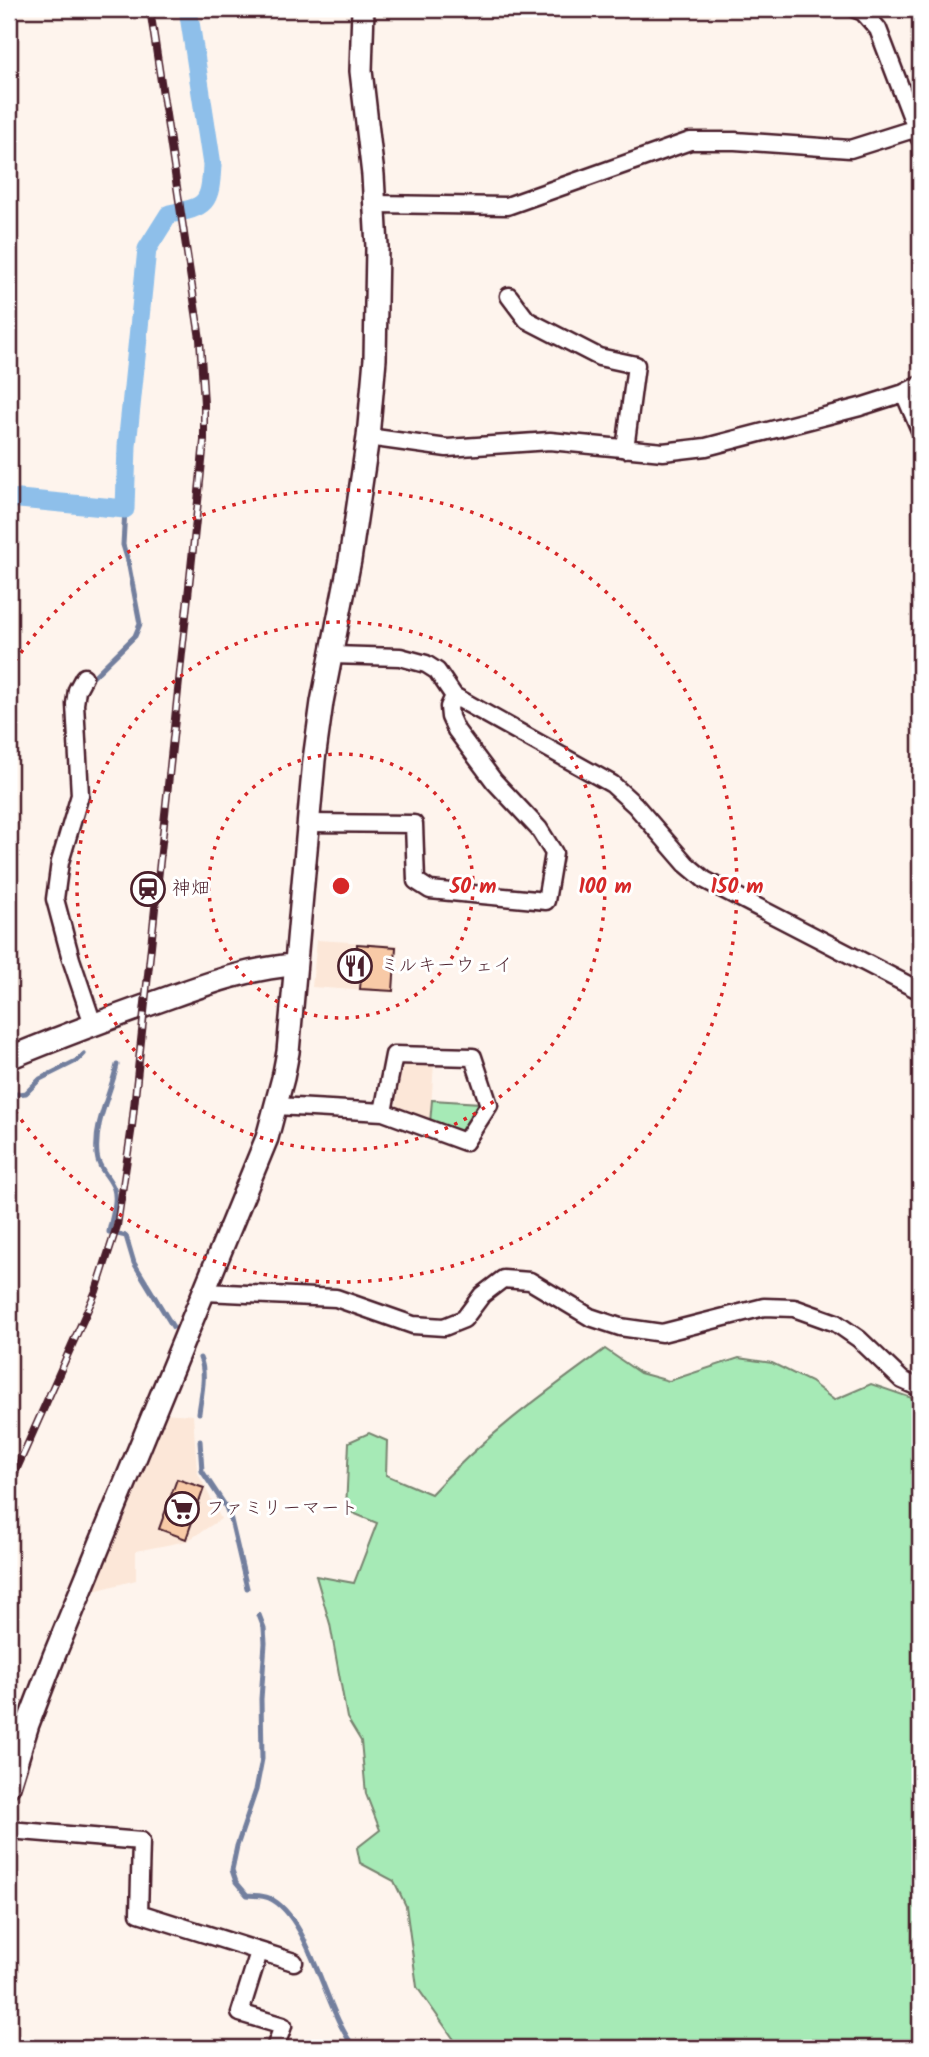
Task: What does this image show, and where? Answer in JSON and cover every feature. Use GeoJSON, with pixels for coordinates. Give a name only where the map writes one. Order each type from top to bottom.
{"type":"FeatureCollection","features":[{"type":"Feature","properties":{"kind":"street"},"geometry":{"type":"LineString","coordinates":[[9,1786],[28,1724],[54,1656],[267,1138],[288,1052],[308,823],[322,702],[350,560],[368,437],[375,359],[375,204],[361,71],[363,9]]}},
{"type":"Feature","properties":{"kind":"street"},"geometry":{"type":"LineString","coordinates":[[375,204],[507,205],[690,141],[735,141],[850,149],[920,131],[878,29],[863,12],[855,9]]}},
{"type":"Feature","properties":{"kind":"street"},"geometry":{"type":"LineString","coordinates":[[509,296],[527,320],[600,357],[636,365],[625,449]]}},
{"type":"Feature","properties":{"kind":"street"},"geometry":{"type":"LineString","coordinates":[[368,437],[447,448],[550,441],[663,452],[706,447],[904,393],[920,386]]}},
{"type":"Feature","properties":{"kind":"street"},"geometry":{"type":"LineString","coordinates":[[904,393],[920,430]]}},
{"type":"Feature","properties":{"kind":"street"},"geometry":{"type":"LineString","coordinates":[[332,655],[414,659],[437,671],[454,696],[612,784],[635,805],[685,864],[705,880],[920,990]]}},
{"type":"Feature","properties":{"kind":"street"},"geometry":{"type":"LineString","coordinates":[[84,677],[75,704],[80,795],[60,862],[55,899],[71,959],[93,1024]]}},
{"type":"Feature","properties":{"kind":"street"},"geometry":{"type":"LineString","coordinates":[[308,823],[414,824],[416,881],[430,890],[546,901],[554,853],[539,829],[495,781],[456,730],[450,717],[449,706],[454,696]]}},
{"type":"Feature","properties":{"kind":"street"},"geometry":{"type":"LineString","coordinates":[[9,1058],[93,1024],[232,975],[295,965]]}},
{"type":"Feature","properties":{"kind":"street"},"geometry":{"type":"LineString","coordinates":[[277,1105],[383,1112],[465,1142],[489,1105],[473,1057],[394,1055],[383,1112]]}},
{"type":"Feature","properties":{"kind":"street"},"geometry":{"type":"LineString","coordinates":[[205,1292],[336,1298],[413,1325],[444,1327],[464,1319],[482,1295],[503,1279],[530,1280],[590,1317],[620,1327],[662,1333],[764,1307],[794,1308],[836,1323],[859,1339],[902,1380],[920,1388]]}},
{"type":"Feature","properties":{"kind":"street"},"geometry":{"type":"LineString","coordinates":[[9,1830],[141,1841],[139,1913],[294,1962]]}},
{"type":"Feature","properties":{"kind":"street"},"geometry":{"type":"LineString","coordinates":[[259,1952],[240,2012],[283,2026],[275,2048]]}},
{"type":"Feature","properties":{"kind":"shaded area","name":"ミルキーウェイ"},"geometry":{"type":"Polygon","coordinates":[[[317,940],[398,945],[394,993],[312,987],[317,940]]]}},
{"type":"Feature","properties":{"kind":"shaded area"},"geometry":{"type":"Polygon","coordinates":[[[434,1063],[430,1123],[396,1108],[398,1072],[407,1064],[434,1063]]]}},
{"type":"Feature","properties":{"kind":"shaded area"},"geometry":{"type":"Polygon","coordinates":[[[161,1413],[193,1415],[197,1471],[221,1519],[187,1541],[136,1551],[136,1580],[90,1592],[161,1413]]]}},
{"type":"Feature","properties":{"kind":"green space"},"geometry":{"type":"Polygon","coordinates":[[[432,1100],[480,1103],[467,1130],[456,1134],[430,1123],[432,1100]]]}},
{"type":"Feature","properties":{"kind":"green space"},"geometry":{"type":"Polygon","coordinates":[[[605,1349],[640,1373],[669,1381],[739,1358],[772,1363],[811,1382],[834,1400],[871,1384],[912,1398],[920,1408],[920,2048],[481,2048],[455,2041],[417,1987],[406,1906],[394,1881],[360,1863],[357,1848],[380,1830],[366,1794],[361,1741],[347,1718],[330,1624],[316,1576],[354,1583],[377,1523],[346,1510],[349,1442],[369,1433],[387,1441],[386,1475],[431,1494],[492,1435],[605,1349]]]}},
{"type":"Feature","properties":{"kind":"building"},"geometry":{"type":"Polygon","coordinates":[[[357,944],[396,947],[393,991],[360,989],[362,965],[356,964],[357,944]]]}},
{"type":"Feature","properties":{"kind":"building","name":"ファミリーマート"},"geometry":{"type":"Polygon","coordinates":[[[177,1479],[204,1488],[186,1539],[159,1529],[177,1479]]]}},
{"type":"Feature","properties":{"kind":"waterway"},"geometry":{"type":"LineString","coordinates":[[9,498],[125,509],[127,446],[147,249],[169,214],[199,206],[208,196],[210,188],[212,165],[188,9]]}},
{"type":"Feature","properties":{"kind":"waterway"},"geometry":{"type":"LineString","coordinates":[[88,682],[135,636],[140,624],[123,545],[125,509]]}},
{"type":"Feature","properties":{"kind":"waterway"},"geometry":{"type":"LineString","coordinates":[[85,753],[86,774]]}},
{"type":"Feature","properties":{"kind":"waterway"},"geometry":{"type":"LineString","coordinates":[[9,1095],[26,1093],[40,1079],[78,1060],[84,1054]]}},
{"type":"Feature","properties":{"kind":"waterway"},"geometry":{"type":"LineString","coordinates":[[117,1065],[100,1120],[97,1143],[98,1160],[115,1194],[109,1232],[126,1236],[134,1263],[173,1327]]}},
{"type":"Feature","properties":{"kind":"waterway"},"geometry":{"type":"LineString","coordinates":[[199,1413],[203,1378],[200,1358]]}},
{"type":"Feature","properties":{"kind":"waterway"},"geometry":{"type":"LineString","coordinates":[[200,1441],[202,1471],[226,1507],[247,1588]]}},
{"type":"Feature","properties":{"kind":"waterway"},"geometry":{"type":"LineString","coordinates":[[259,1615],[264,1628],[265,1643],[261,1699],[262,1759],[256,1790],[237,1846],[232,1870],[236,1882],[247,1895],[269,1898],[283,1908],[296,1924],[344,2032],[355,2048]]}},
{"type":"Feature","properties":{"kind":"waterway"},"geometry":{"type":"LineString","coordinates":[[371,2048],[388,2048]]}},
{"type":"Feature","properties":{"kind":"railway"},"geometry":{"type":"LineString","coordinates":[[9,1486],[96,1291],[117,1226],[132,1126],[204,441],[200,339],[150,9]]}},
{"type":"Feature","properties":{"kind":"place","name":"神畑"},"geometry":{"type":"Point","coordinates":[148,889]}},
{"type":"Feature","properties":{"kind":"place","name":"ミルキーウェイ"},"geometry":{"type":"Point","coordinates":[355,966]}},
{"type":"Feature","properties":{"kind":"place","name":"ファミリーマート"},"geometry":{"type":"Point","coordinates":[182,1509]}}]}
